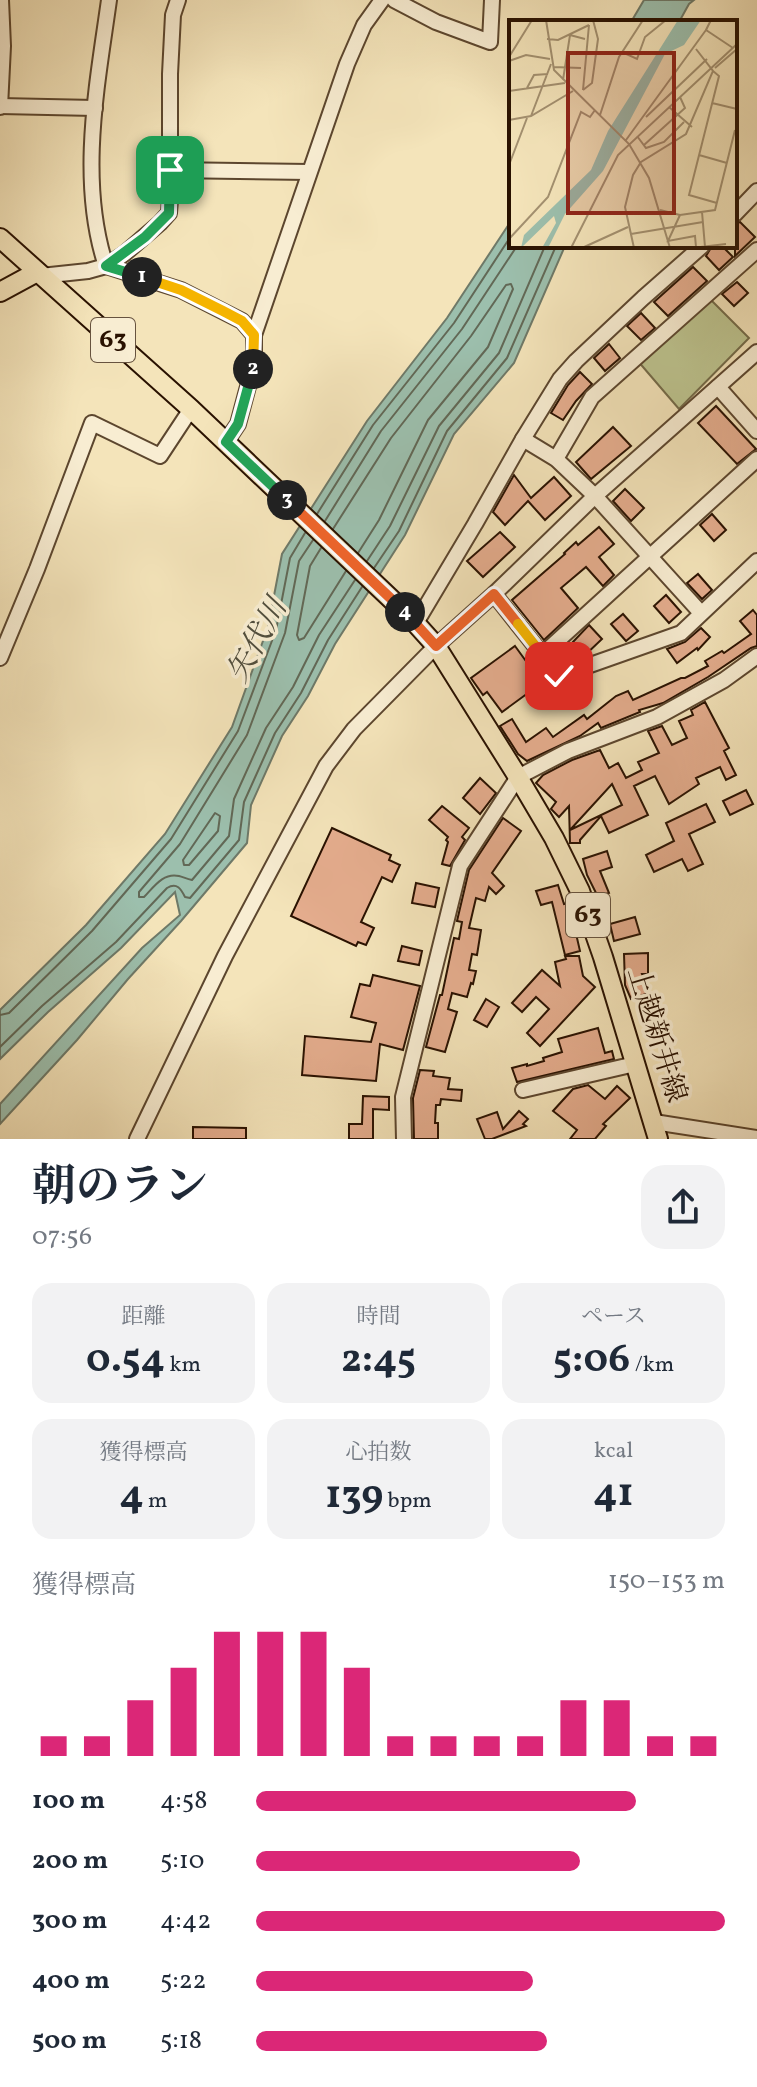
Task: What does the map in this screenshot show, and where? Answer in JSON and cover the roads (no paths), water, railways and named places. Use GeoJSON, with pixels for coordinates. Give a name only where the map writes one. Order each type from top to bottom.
{"type":"FeatureCollection","features":[{"type":"Feature","properties":{"kind":"main road","name":"63"},"geometry":{"type":"LineString","coordinates":[[0,238],[191,409],[412,620]]}},
{"type":"Feature","properties":{"kind":"main road"},"geometry":{"type":"LineString","coordinates":[[0,292],[39,274]]}},
{"type":"Feature","properties":{"kind":"main road","name":"上越新井線"},"geometry":{"type":"LineString","coordinates":[[412,620],[436,646],[518,777],[554,838],[580,891],[656,1130]]}},
{"type":"Feature","properties":{"kind":"street"},"geometry":{"type":"LineString","coordinates":[[1,0],[3,46],[0,106],[95,108]]}},
{"type":"Feature","properties":{"kind":"street"},"geometry":{"type":"LineString","coordinates":[[106,266],[99,243],[92,175],[95,108],[109,0]]}},
{"type":"Feature","properties":{"kind":"street"},"geometry":{"type":"LineString","coordinates":[[39,274],[70,273],[106,266],[145,237],[169,213],[170,74],[173,15],[178,0]]}},
{"type":"Feature","properties":{"kind":"street"},"geometry":{"type":"LineString","coordinates":[[226,442],[238,424],[242,411],[254,364],[254,335],[347,64],[364,25],[382,0]]}},
{"type":"Feature","properties":{"kind":"street"},"geometry":{"type":"LineString","coordinates":[[394,0],[436,22],[490,42],[492,0]]}},
{"type":"Feature","properties":{"kind":"street"},"geometry":{"type":"LineString","coordinates":[[170,170],[309,172]]}},
{"type":"Feature","properties":{"kind":"street"},"geometry":{"type":"LineString","coordinates":[[737,212],[757,191]]}},
{"type":"Feature","properties":{"kind":"street"},"geometry":{"type":"LineString","coordinates":[[412,620],[475,524],[560,379],[700,248]]}},
{"type":"Feature","properties":{"kind":"street"},"geometry":{"type":"LineString","coordinates":[[556,459],[592,397],[757,250]]}},
{"type":"Feature","properties":{"kind":"street"},"geometry":{"type":"LineString","coordinates":[[106,266],[181,290],[242,321],[254,335]]}},
{"type":"Feature","properties":{"kind":"street"},"geometry":{"type":"LineString","coordinates":[[137,1139],[225,956],[326,766],[354,729],[436,646],[595,496],[757,352]]}},
{"type":"Feature","properties":{"kind":"street"},"geometry":{"type":"LineString","coordinates":[[718,387],[757,431]]}},
{"type":"Feature","properties":{"kind":"street"},"geometry":{"type":"LineString","coordinates":[[0,658],[92,423],[160,456],[191,409]]}},
{"type":"Feature","properties":{"kind":"street"},"geometry":{"type":"LineString","coordinates":[[523,439],[556,459],[595,496],[701,613]]}},
{"type":"Feature","properties":{"kind":"street"},"geometry":{"type":"LineString","coordinates":[[543,654],[757,459]]}},
{"type":"Feature","properties":{"kind":"street"},"geometry":{"type":"LineString","coordinates":[[494,594],[559,676],[681,633],[757,561]]}},
{"type":"Feature","properties":{"kind":"street"},"geometry":{"type":"LineString","coordinates":[[404,1139],[403,1097],[460,866],[518,777],[568,751],[657,717],[724,680],[757,656]]}},
{"type":"Feature","properties":{"kind":"street"},"geometry":{"type":"LineString","coordinates":[[523,1090],[635,1064]]}},
{"type":"Feature","properties":{"kind":"street"},"geometry":{"type":"LineString","coordinates":[[656,1130],[757,1138]]}},
{"type":"Feature","properties":{"kind":"water"},"geometry":{"type":"Polygon","coordinates":[[[644,0],[694,0],[680,20],[632,20],[644,0]]]}},
{"type":"Feature","properties":{"kind":"water"},"geometry":{"type":"Polygon","coordinates":[[[509,224],[509,248],[564,248],[514,363],[454,434],[405,535],[335,644],[308,696],[282,736],[251,805],[247,843],[0,1124],[0,1104],[142,948],[180,915],[175,892],[121,948],[0,1059],[0,1010],[86,925],[165,834],[232,727],[268,627],[282,554],[367,421],[447,318],[509,224]]]}},
{"type":"Feature","properties":{"kind":"water label","name":"矢代川"},"geometry":{"type":"Point","coordinates":[258,641]}}]}
